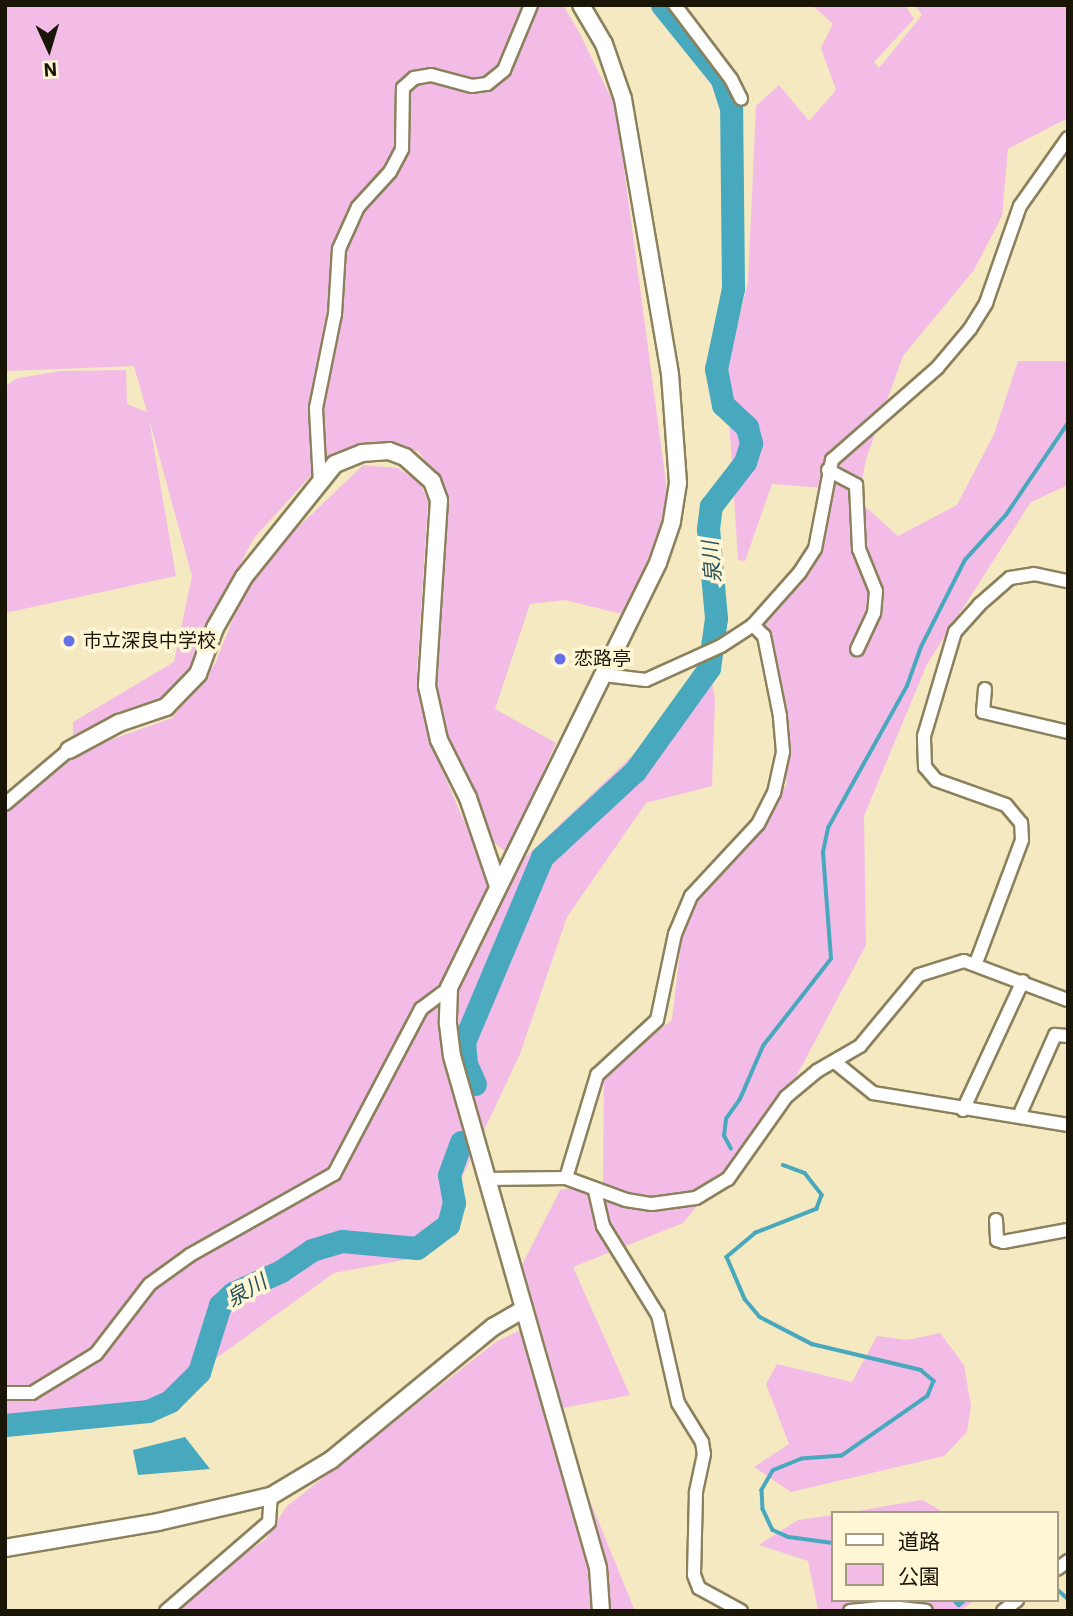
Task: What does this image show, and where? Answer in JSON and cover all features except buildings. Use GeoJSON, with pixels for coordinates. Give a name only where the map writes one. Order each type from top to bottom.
{"type":"FeatureCollection","features":[{"type":"Feature","properties":{"kind":"street"},"geometry":{"type":"LineString","coordinates":[[320,483],[316,408],[335,314],[339,249],[358,207],[390,172],[402,149],[403,88],[415,78],[431,75],[472,86],[487,84],[504,70],[531,5]]}},
{"type":"Feature","properties":{"kind":"street"},"geometry":{"type":"LineString","coordinates":[[5,1393],[32,1393],[96,1354],[150,1284],[190,1255],[334,1174],[421,1009],[449,988],[658,563],[672,522],[678,455],[670,373],[623,99],[604,44],[581,5]]}},
{"type":"Feature","properties":{"kind":"street"},"geometry":{"type":"LineString","coordinates":[[675,5],[731,79],[741,99]]}},
{"type":"Feature","properties":{"kind":"street"},"geometry":{"type":"LineString","coordinates":[[604,674],[646,680],[721,646],[753,625],[814,553],[828,470],[842,448],[937,368],[970,329],[986,303],[1020,206],[1068,138]]}},
{"type":"Feature","properties":{"kind":"street"},"geometry":{"type":"LineString","coordinates":[[5,804],[69,750],[119,723],[166,708],[198,674],[215,628],[244,577],[335,464],[362,453],[389,451],[405,457],[432,481],[439,500],[427,686],[439,740],[468,798],[498,886]]}},
{"type":"Feature","properties":{"kind":"street"},"geometry":{"type":"LineString","coordinates":[[828,470],[856,485],[859,549],[876,591],[874,613],[857,649]]}},
{"type":"Feature","properties":{"kind":"street"},"geometry":{"type":"LineString","coordinates":[[976,963],[1022,840],[1021,823],[1006,805],[936,780],[925,767],[924,736],[955,632],[979,605],[1010,578],[1034,574],[1068,581]]}},
{"type":"Feature","properties":{"kind":"street"},"geometry":{"type":"LineString","coordinates":[[566,1178],[597,1075],[657,1020],[675,934],[691,896],[758,824],[774,793],[783,752],[780,716],[764,636],[753,625]]}},
{"type":"Feature","properties":{"kind":"street"},"geometry":{"type":"LineString","coordinates":[[985,689],[983,712],[1068,732]]}},
{"type":"Feature","properties":{"kind":"street"},"geometry":{"type":"LineString","coordinates":[[486,1178],[566,1178],[595,1191],[652,1204],[696,1198],[728,1180],[786,1097],[817,1071],[836,1063],[873,1033],[919,975],[948,962],[976,963],[1068,1000]]}},
{"type":"Feature","properties":{"kind":"street"},"geometry":{"type":"LineString","coordinates":[[963,1110],[1023,981]]}},
{"type":"Feature","properties":{"kind":"street"},"geometry":{"type":"LineString","coordinates":[[449,988],[452,1056],[598,1568],[601,1611]]}},
{"type":"Feature","properties":{"kind":"street"},"geometry":{"type":"LineString","coordinates":[[1019,1116],[1055,1035],[1068,1036]]}},
{"type":"Feature","properties":{"kind":"street"},"geometry":{"type":"LineString","coordinates":[[836,1063],[873,1093],[963,1110],[1068,1125]]}},
{"type":"Feature","properties":{"kind":"street"},"geometry":{"type":"LineString","coordinates":[[595,1191],[603,1226],[658,1315],[678,1403],[702,1441],[696,1493],[694,1575],[699,1588],[741,1611]]}},
{"type":"Feature","properties":{"kind":"street"},"geometry":{"type":"LineString","coordinates":[[996,1220],[998,1240],[1003,1242],[1068,1230]]}},
{"type":"Feature","properties":{"kind":"street"},"geometry":{"type":"LineString","coordinates":[[5,1548],[158,1522],[271,1496],[331,1460],[493,1327],[524,1309]]}},
{"type":"Feature","properties":{"kind":"street"},"geometry":{"type":"LineString","coordinates":[[166,1611],[269,1522],[271,1496]]}},
{"type":"Feature","properties":{"kind":"street"},"geometry":{"type":"LineString","coordinates":[[850,1611],[890,1606],[926,1611]]}},
{"type":"Feature","properties":{"kind":"green space"},"geometry":{"type":"Polygon","coordinates":[[[5,5],[563,5],[578,30],[616,108],[669,505],[626,615],[565,600],[530,604],[495,709],[556,743],[507,853],[490,839],[443,725],[433,681],[447,522],[444,484],[418,451],[382,441],[315,471],[254,538],[203,634],[195,664],[166,698],[73,736],[73,722],[174,662],[192,576],[149,419],[176,576],[5,613],[5,386],[18,378],[62,371],[126,370],[127,404],[147,412],[134,366],[5,371],[5,5]]]}},
{"type":"Feature","properties":{"kind":"green space"},"geometry":{"type":"Polygon","coordinates":[[[812,5],[905,5],[914,19],[874,62],[879,68],[922,15],[915,5],[1068,5],[1068,118],[1008,149],[1002,216],[974,270],[903,356],[866,459],[858,500],[898,536],[957,505],[994,434],[1018,361],[1068,361],[1068,485],[1031,502],[927,664],[864,816],[866,945],[780,1107],[683,1223],[573,1267],[630,1395],[553,1410],[635,1611],[162,1611],[266,1539],[286,1507],[497,1341],[538,1322],[522,1265],[560,1190],[603,1182],[604,1075],[672,1020],[682,934],[701,894],[787,784],[759,628],[815,549],[825,488],[772,484],[745,561],[738,560],[726,371],[748,282],[756,106],[779,85],[809,121],[836,90],[821,48],[833,24],[812,5]]]}},
{"type":"Feature","properties":{"kind":"green space"},"geometry":{"type":"Polygon","coordinates":[[[363,465],[398,468],[420,483],[428,501],[417,672],[431,744],[486,873],[514,868],[636,752],[690,681],[709,666],[715,699],[712,786],[646,803],[567,917],[520,1054],[425,1256],[334,1273],[157,1401],[5,1421],[5,806],[68,755],[172,718],[215,664],[237,608],[268,556],[363,465]]]}},
{"type":"Feature","properties":{"kind":"green space"},"geometry":{"type":"Polygon","coordinates":[[[940,1333],[964,1365],[971,1406],[967,1432],[944,1456],[791,1492],[754,1467],[789,1444],[766,1384],[777,1364],[852,1382],[877,1336],[907,1340],[940,1333]]]}},
{"type":"Feature","properties":{"kind":"green space"},"geometry":{"type":"Polygon","coordinates":[[[922,1500],[941,1511],[858,1511],[922,1500]]]}},
{"type":"Feature","properties":{"kind":"green space"},"geometry":{"type":"Polygon","coordinates":[[[832,1515],[832,1602],[972,1602],[960,1611],[818,1610],[808,1561],[759,1545],[798,1520],[832,1515]]]}},
{"type":"Feature","properties":{"kind":"water"},"geometry":{"type":"Polygon","coordinates":[[[185,1437],[210,1469],[138,1475],[133,1450],[185,1437]]]}},
{"type":"Feature","properties":{"kind":"waterway","name":"泉川"},"geometry":{"type":"LineString","coordinates":[[475,1084],[466,1064],[464,1042],[542,857],[635,771],[709,668],[716,618],[708,529],[711,506],[745,462],[751,443],[747,427],[723,405],[716,369],[733,288],[731,108],[721,78],[662,5]]}},
{"type":"Feature","properties":{"kind":"waterway"},"geometry":{"type":"LineString","coordinates":[[731,1149],[724,1136],[726,1119],[740,1099],[763,1046],[831,959],[823,852],[828,828],[907,686],[921,647],[965,560],[1006,515],[1068,423]]}},
{"type":"Feature","properties":{"kind":"waterway","name":"泉川"},"geometry":{"type":"LineString","coordinates":[[5,1425],[148,1411],[170,1401],[199,1372],[220,1305],[233,1293],[281,1271],[312,1250],[342,1241],[417,1248],[448,1225],[454,1203],[449,1175],[461,1142]]}},
{"type":"Feature","properties":{"kind":"waterway"},"geometry":{"type":"LineString","coordinates":[[783,1165],[805,1173],[822,1195],[817,1209],[756,1233],[727,1257],[745,1299],[760,1317],[812,1344],[921,1370],[934,1381],[928,1396],[842,1456],[802,1459],[773,1471],[762,1490],[763,1509],[773,1530],[789,1537],[832,1543]]}},
{"type":"Feature","properties":{"kind":"waterway"},"geometry":{"type":"LineString","coordinates":[[1059,1591],[1068,1599]]}},
{"type":"Feature","properties":{"kind":"waterway"},"geometry":{"type":"LineString","coordinates":[[956,1602],[959,1605],[963,1602]]}},
{"type":"Feature","properties":{"kind":"place","name":"市立深良中学校"},"geometry":{"type":"Point","coordinates":[69,641]}},
{"type":"Feature","properties":{"kind":"place","name":"恋路亭"},"geometry":{"type":"Point","coordinates":[560,659]}}]}
